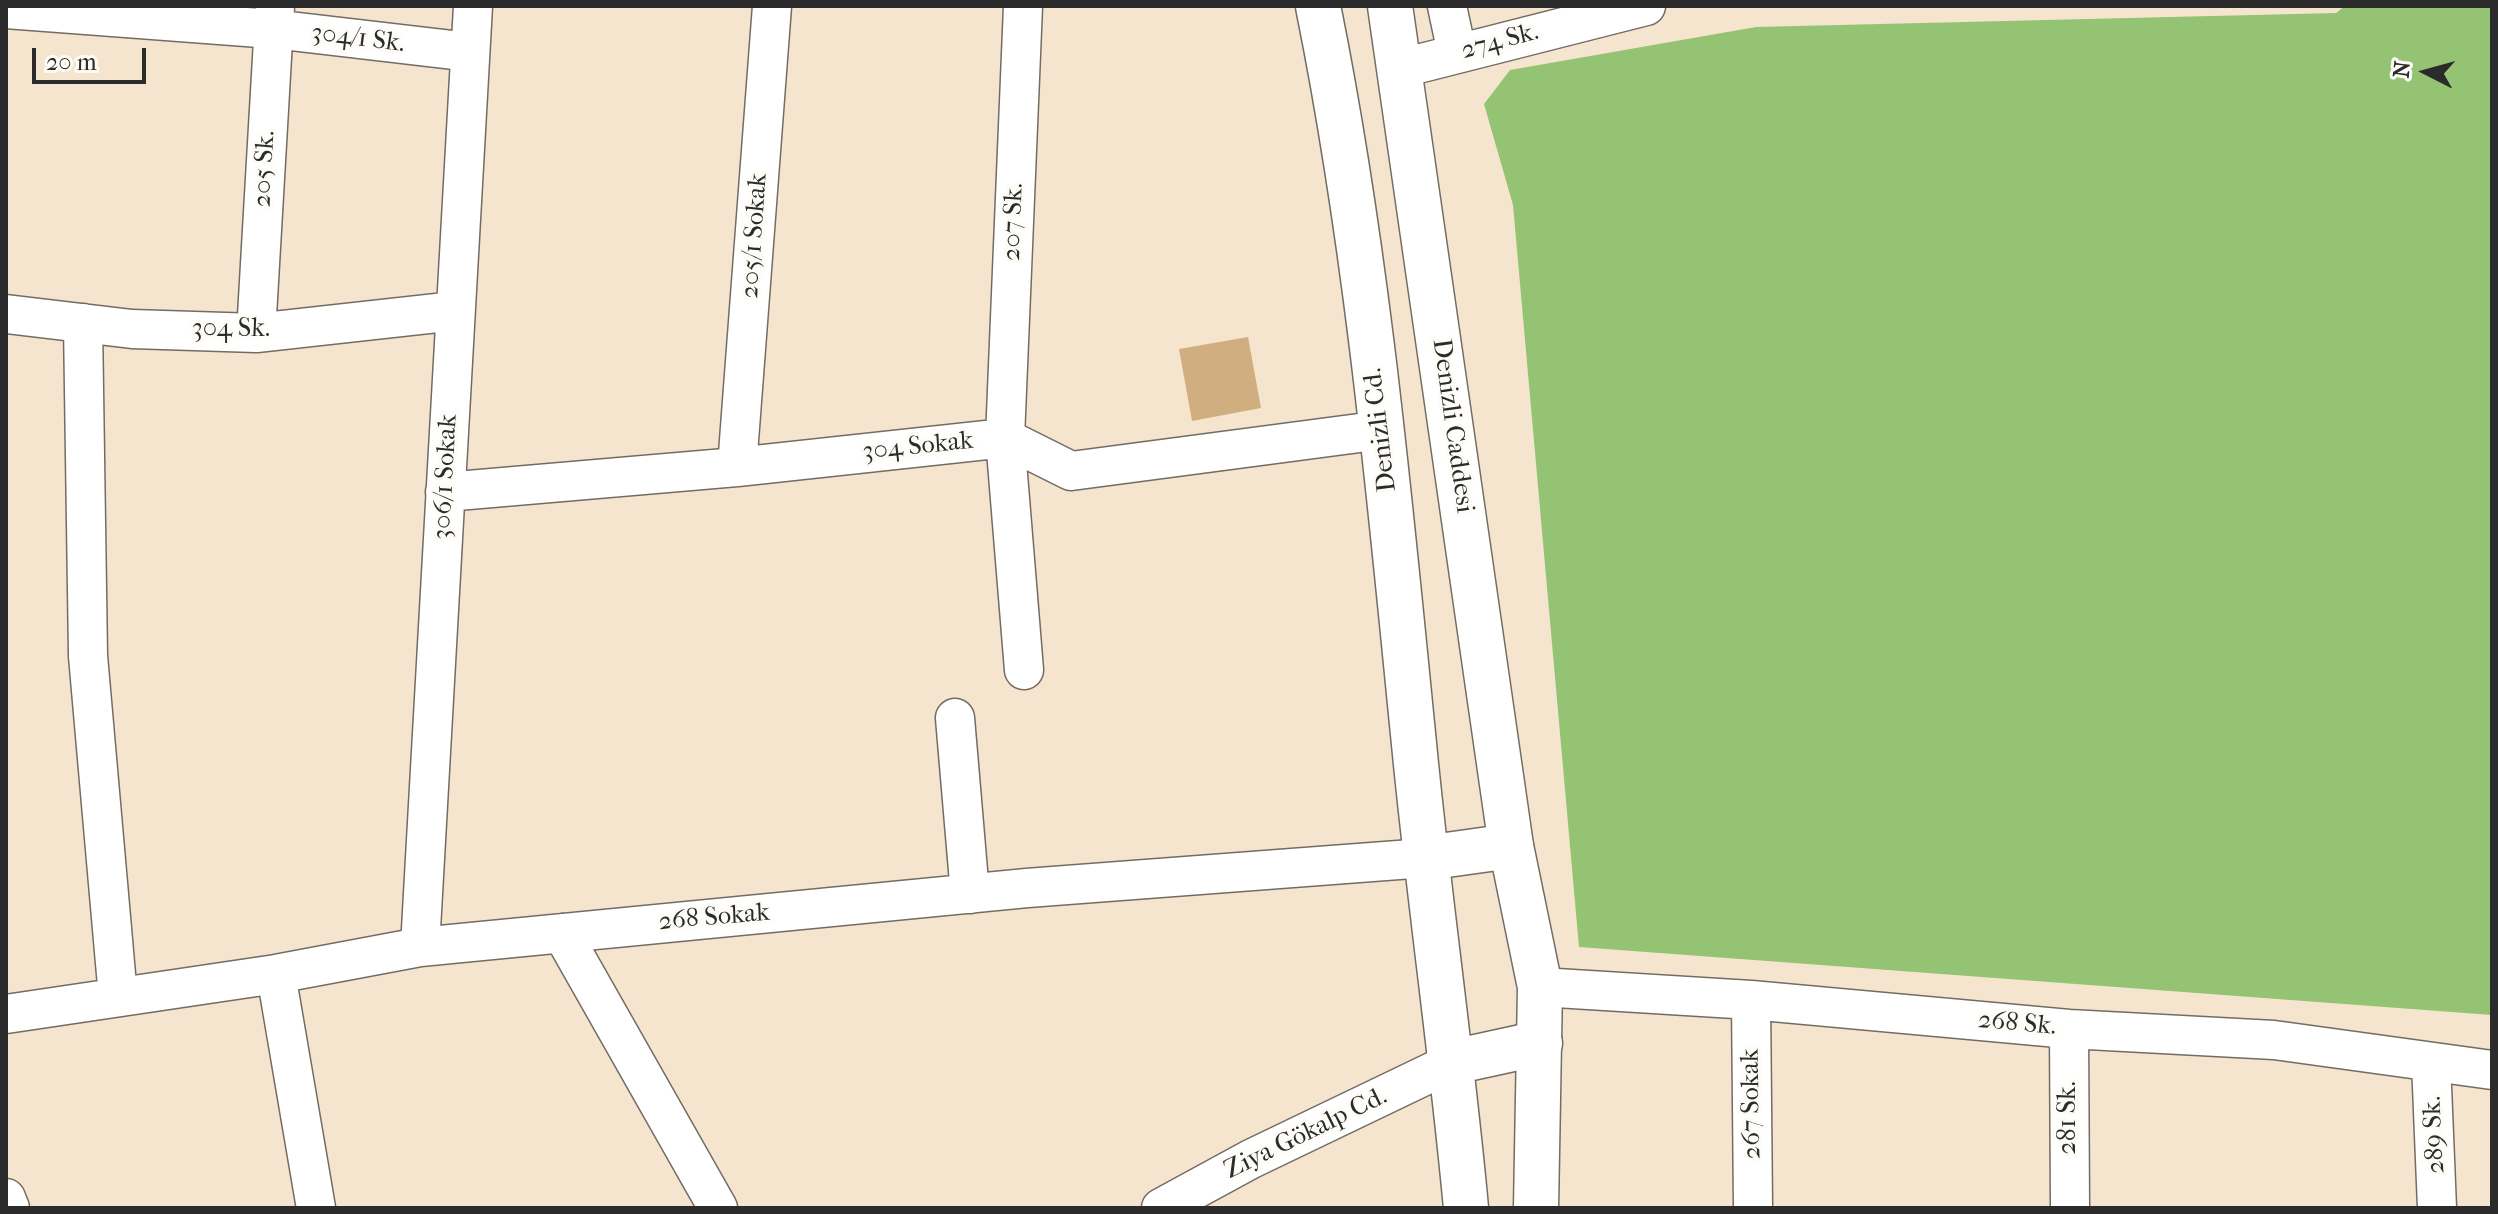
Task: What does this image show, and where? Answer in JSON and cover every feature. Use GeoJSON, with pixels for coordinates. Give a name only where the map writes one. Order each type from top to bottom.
{"type":"FeatureCollection","features":[{"type":"Feature","properties":{"kind":"main road","name":"Denizli Cd."},"geometry":{"type":"LineString","coordinates":[[1318,6],[1343,129],[1382,430],[1425,858],[1453,1062],[1466,1208]]}},
{"type":"Feature","properties":{"kind":"main road","name":"Denizli Caddesi"},"geometry":{"type":"LineString","coordinates":[[1390,6],[1402,68],[1511,846],[1540,987],[1536,1208]]}},
{"type":"Feature","properties":{"kind":"main road"},"geometry":{"type":"LineString","coordinates":[[1425,858],[1511,846]]}},
{"type":"Feature","properties":{"kind":"main road"},"geometry":{"type":"LineString","coordinates":[[1453,1062],[1540,1043]]}},
{"type":"Feature","properties":{"kind":"street","name":"306/1 Sokak"},"geometry":{"type":"LineString","coordinates":[[420,947],[473,6]]}},
{"type":"Feature","properties":{"kind":"street","name":"205/1 Sokak"},"geometry":{"type":"LineString","coordinates":[[737,467],[772,6]]}},
{"type":"Feature","properties":{"kind":"street","name":"207 Sk."},"geometry":{"type":"LineString","coordinates":[[1023,6],[1005,438],[1024,670]]}},
{"type":"Feature","properties":{"kind":"street"},"geometry":{"type":"LineString","coordinates":[[1447,6],[1457,53]]}},
{"type":"Feature","properties":{"kind":"street","name":"274 Sk."},"geometry":{"type":"LineString","coordinates":[[1402,68],[1646,6]]}},
{"type":"Feature","properties":{"kind":"street","name":"304/1 Sk."},"geometry":{"type":"LineString","coordinates":[[6,9],[274,17],[470,52]]}},
{"type":"Feature","properties":{"kind":"street","name":"205 Sk."},"geometry":{"type":"LineString","coordinates":[[256,333],[274,17]]}},
{"type":"Feature","properties":{"kind":"street","name":"304 Sk."},"geometry":{"type":"LineString","coordinates":[[6,314],[132,329],[256,333],[455,311]]}},
{"type":"Feature","properties":{"kind":"street"},"geometry":{"type":"LineString","coordinates":[[83,323],[88,656],[118,997]]}},
{"type":"Feature","properties":{"kind":"street","name":"304 Sokak"},"geometry":{"type":"LineString","coordinates":[[445,492],[737,467],[1005,438],[1071,471],[1382,430]]}},
{"type":"Feature","properties":{"kind":"street"},"geometry":{"type":"LineString","coordinates":[[955,718],[970,894]]}},
{"type":"Feature","properties":{"kind":"street","name":"268 Sokak"},"geometry":{"type":"LineString","coordinates":[[6,1014],[276,974],[420,947],[970,894],[1425,858]]}},
{"type":"Feature","properties":{"kind":"street"},"geometry":{"type":"LineString","coordinates":[[562,933],[718,1208]]}},
{"type":"Feature","properties":{"kind":"street"},"geometry":{"type":"LineString","coordinates":[[276,974],[316,1208]]}},
{"type":"Feature","properties":{"kind":"street","name":"268 Sk."},"geometry":{"type":"LineString","coordinates":[[1540,987],[1751,1000],[2069,1029],[2274,1040],[2492,1070]]}},
{"type":"Feature","properties":{"kind":"street","name":"267 Sokak"},"geometry":{"type":"LineString","coordinates":[[1751,1000],[1753,1208]]}},
{"type":"Feature","properties":{"kind":"street","name":"281 Sk."},"geometry":{"type":"LineString","coordinates":[[2069,1029],[2070,1208]]}},
{"type":"Feature","properties":{"kind":"street","name":"Ziya Gökalp Cd."},"geometry":{"type":"LineString","coordinates":[[1161,1208],[1251,1159],[1453,1062]]}},
{"type":"Feature","properties":{"kind":"street","name":"289 Sk."},"geometry":{"type":"LineString","coordinates":[[2431,1062],[2437,1208]]}},
{"type":"Feature","properties":{"kind":"street"},"geometry":{"type":"LineString","coordinates":[[6,1198],[10,1208]]}},
{"type":"Feature","properties":{"kind":"green space"},"geometry":{"type":"Polygon","coordinates":[[[2345,6],[2492,6],[2492,1015],[1579,947],[1513,205],[1484,104],[1510,70],[1756,27],[2336,13],[2345,6]]]}},
{"type":"Feature","properties":{"kind":"building"},"geometry":{"type":"Polygon","coordinates":[[[1248,337],[1261,408],[1192,421],[1179,349],[1248,337]]]}}]}
